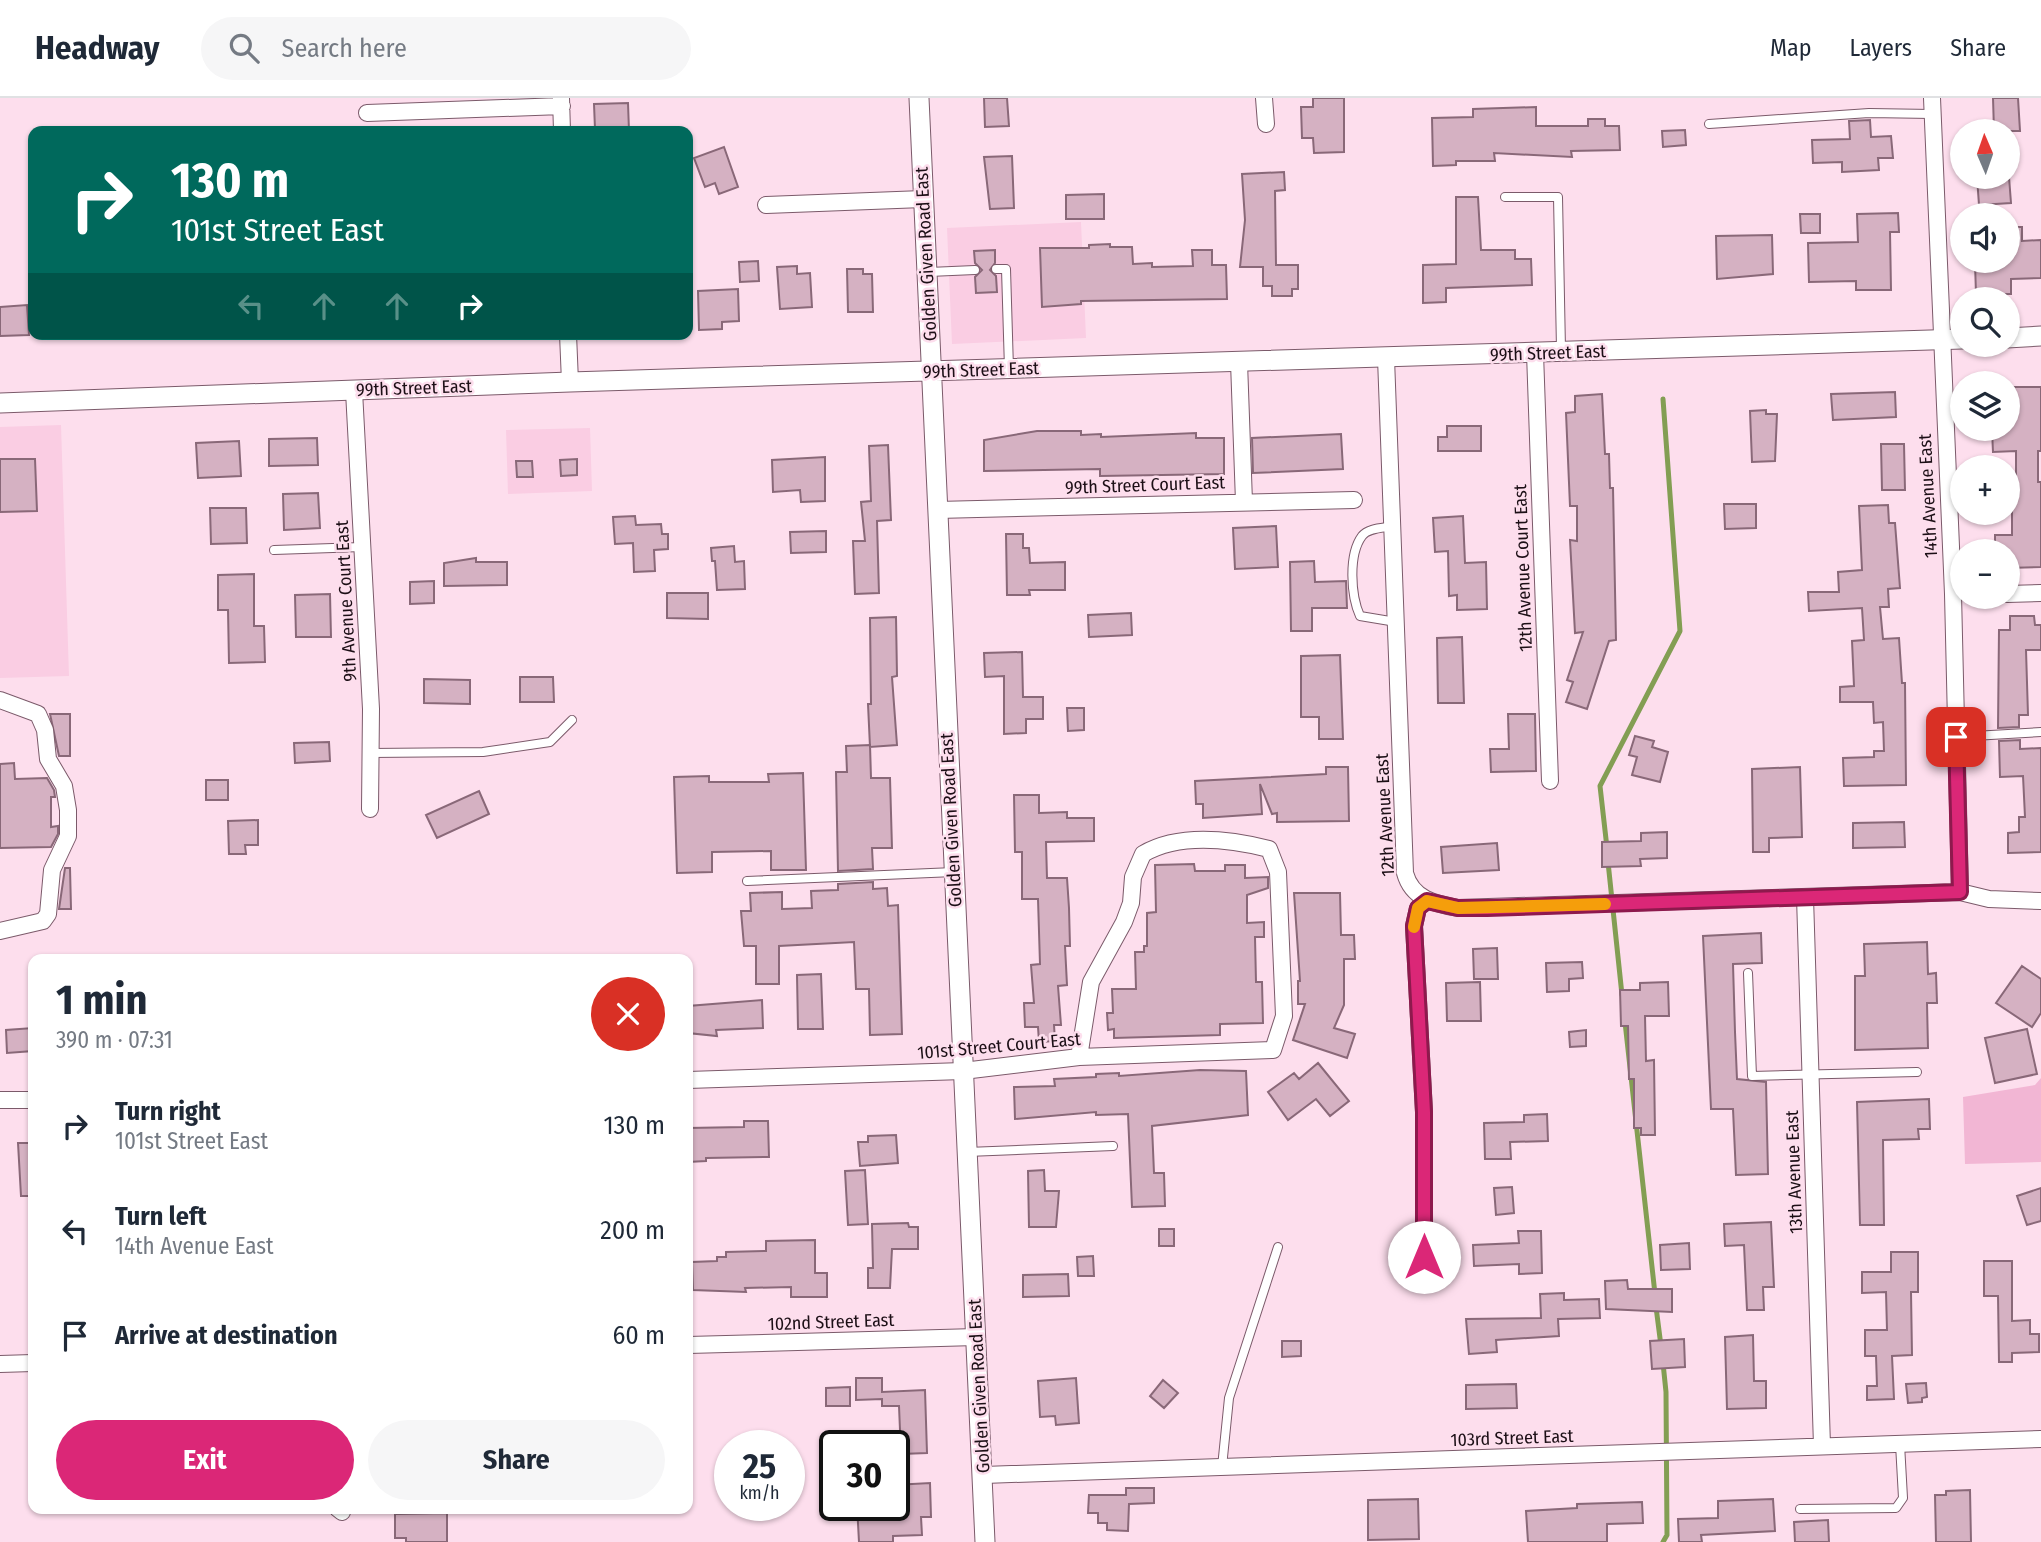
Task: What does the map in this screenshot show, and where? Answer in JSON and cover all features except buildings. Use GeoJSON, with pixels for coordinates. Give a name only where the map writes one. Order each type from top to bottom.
{"type":"FeatureCollection","features":[{"type":"Feature","properties":{"kind":"street","name":"Golden Given Road East"},"geometry":{"type":"LineString","coordinates":[[919,98],[963,1072],[985,1475],[985,1542]]}},
{"type":"Feature","properties":{"kind":"street"},"geometry":{"type":"LineString","coordinates":[[1265,98],[1266,124]]}},
{"type":"Feature","properties":{"kind":"street"},"geometry":{"type":"LineString","coordinates":[[366,113],[561,102],[562,126]]}},
{"type":"Feature","properties":{"kind":"street","name":"14th Avenue East"},"geometry":{"type":"LineString","coordinates":[[1932,106],[1941,340],[1954,539]]}},
{"type":"Feature","properties":{"kind":"street"},"geometry":{"type":"LineString","coordinates":[[766,205],[923,198]]}},
{"type":"Feature","properties":{"kind":"street"},"geometry":{"type":"LineString","coordinates":[[2020,337],[2041,336]]}},
{"type":"Feature","properties":{"kind":"street"},"geometry":{"type":"LineString","coordinates":[[568,340],[570,382]]}},
{"type":"Feature","properties":{"kind":"street","name":"99th Street East"},"geometry":{"type":"LineString","coordinates":[[0,403],[570,382],[1950,340]]}},
{"type":"Feature","properties":{"kind":"street","name":"12th Avenue Court East"},"geometry":{"type":"LineString","coordinates":[[1535,353],[1550,781]]}},
{"type":"Feature","properties":{"kind":"street","name":"12th Avenue East"},"geometry":{"type":"LineString","coordinates":[[1386,358],[1405,873],[1408,883],[1427,901]]}},
{"type":"Feature","properties":{"kind":"street"},"geometry":{"type":"LineString","coordinates":[[1239,362],[1244,502]]}},
{"type":"Feature","properties":{"kind":"street","name":"9th Avenue Court East"},"geometry":{"type":"LineString","coordinates":[[354,391],[370,753],[370,809]]}},
{"type":"Feature","properties":{"kind":"street","name":"99th Street Court East"},"geometry":{"type":"LineString","coordinates":[[937,510],[1354,500]]}},
{"type":"Feature","properties":{"kind":"street"},"geometry":{"type":"LineString","coordinates":[[2020,594],[2041,593]]}},
{"type":"Feature","properties":{"kind":"street","name":"14th Avenue East"},"geometry":{"type":"LineString","coordinates":[[1957,609],[1956,737],[1960,892]]}},
{"type":"Feature","properties":{"kind":"street"},"geometry":{"type":"LineString","coordinates":[[0,699],[38,714],[45,730],[48,759],[64,786],[68,810],[68,836],[52,870],[48,914],[38,924],[0,931]]}},
{"type":"Feature","properties":{"kind":"street","name":"101st Street Court East"},"geometry":{"type":"LineString","coordinates":[[693,1080],[963,1072],[1079,1057],[1273,1050],[1284,1016],[1278,872],[1269,849],[1244,843],[1191,841],[1169,843],[1143,854],[1133,877],[1131,903],[1124,922],[1091,982],[1079,1057]]}},
{"type":"Feature","properties":{"kind":"street"},"geometry":{"type":"LineString","coordinates":[[1424,1257],[1424,1112],[1414,926],[1418,908],[1427,901],[1458,908],[1487,908],[1960,892],[1989,899],[2041,901]]}},
{"type":"Feature","properties":{"kind":"street","name":"13th Avenue East"},"geometry":{"type":"LineString","coordinates":[[1805,897],[1822,1446]]}},
{"type":"Feature","properties":{"kind":"street"},"geometry":{"type":"LineString","coordinates":[[0,1101],[28,1100]]}},
{"type":"Feature","properties":{"kind":"street","name":"102nd Street East"},"geometry":{"type":"LineString","coordinates":[[693,1345],[976,1337]]}},
{"type":"Feature","properties":{"kind":"street"},"geometry":{"type":"LineString","coordinates":[[0,1364],[28,1363]]}},
{"type":"Feature","properties":{"kind":"street","name":"103rd Street East"},"geometry":{"type":"LineString","coordinates":[[985,1475],[2041,1439]]}},
{"type":"Feature","properties":{"kind":"lane"},"geometry":{"type":"LineString","coordinates":[[1709,124],[1932,106]]}},
{"type":"Feature","properties":{"kind":"lane"},"geometry":{"type":"LineString","coordinates":[[1505,197],[1558,197],[1561,352]]}},
{"type":"Feature","properties":{"kind":"lane"},"geometry":{"type":"LineString","coordinates":[[996,269],[1006,269],[1009,369]]}},
{"type":"Feature","properties":{"kind":"lane"},"geometry":{"type":"LineString","coordinates":[[927,272],[975,270]]}},
{"type":"Feature","properties":{"kind":"lane"},"geometry":{"type":"LineString","coordinates":[[1393,526],[1369,530],[1361,537],[1353,563],[1356,607],[1360,616],[1396,622]]}},
{"type":"Feature","properties":{"kind":"lane"},"geometry":{"type":"LineString","coordinates":[[274,550],[362,547]]}},
{"type":"Feature","properties":{"kind":"lane"},"geometry":{"type":"LineString","coordinates":[[370,753],[483,752],[550,742],[572,720]]}},
{"type":"Feature","properties":{"kind":"lane"},"geometry":{"type":"LineString","coordinates":[[1956,737],[2041,732]]}},
{"type":"Feature","properties":{"kind":"lane"},"geometry":{"type":"LineString","coordinates":[[747,881],[954,872]]}},
{"type":"Feature","properties":{"kind":"lane"},"geometry":{"type":"LineString","coordinates":[[1748,973],[1752,1076],[1917,1072]]}},
{"type":"Feature","properties":{"kind":"lane"},"geometry":{"type":"LineString","coordinates":[[967,1152],[1113,1146]]}},
{"type":"Feature","properties":{"kind":"lane"},"geometry":{"type":"LineString","coordinates":[[1222,1467],[1228,1398],[1278,1247]]}},
{"type":"Feature","properties":{"kind":"lane"},"geometry":{"type":"LineString","coordinates":[[1800,1509],[1896,1508],[1903,1499],[1900,1444]]}},
{"type":"Feature","properties":{"kind":"shaded area"},"geometry":{"type":"Polygon","coordinates":[[[1081,222],[1086,338],[952,344],[947,228],[1081,222]]]}},
{"type":"Feature","properties":{"kind":"shaded area"},"geometry":{"type":"Polygon","coordinates":[[[61,425],[69,676],[0,678],[0,427],[61,425]]]}},
{"type":"Feature","properties":{"kind":"shaded area"},"geometry":{"type":"Polygon","coordinates":[[[590,428],[592,491],[508,494],[506,430],[590,428]]]}},
{"type":"Feature","properties":{"kind":"shaded area"},"geometry":{"type":"Polygon","coordinates":[[[2041,1078],[2041,1162],[1965,1164],[1963,1097],[2035,1085],[2041,1078]]]}},
{"type":"Feature","properties":{"kind":"waterway"},"geometry":{"type":"LineString","coordinates":[[1607,848],[1600,786],[1680,631],[1663,399]]}},
{"type":"Feature","properties":{"kind":"waterway"},"geometry":{"type":"LineString","coordinates":[[1608,862],[1622,995]]}},
{"type":"Feature","properties":{"kind":"waterway"},"geometry":{"type":"LineString","coordinates":[[1625,1022],[1655,1294]]}},
{"type":"Feature","properties":{"kind":"waterway"},"geometry":{"type":"LineString","coordinates":[[1656,1307],[1661,1346]]}},
{"type":"Feature","properties":{"kind":"waterway"},"geometry":{"type":"LineString","coordinates":[[1663,1363],[1666,1392],[1667,1535],[1663,1542]]}},
{"type":"Feature","properties":{"kind":"slow traffic"},"geometry":{"type":"LineString","coordinates":[[1414,927],[1418,908],[1427,901],[1458,908],[1605,904]]}},
{"type":"Feature","properties":{"kind":"route"},"geometry":{"type":"LineString","coordinates":[[1424,1257],[1424,1112],[1414,926],[1418,908],[1427,901],[1458,908],[1487,908],[1960,892],[1956,737]]}}]}
